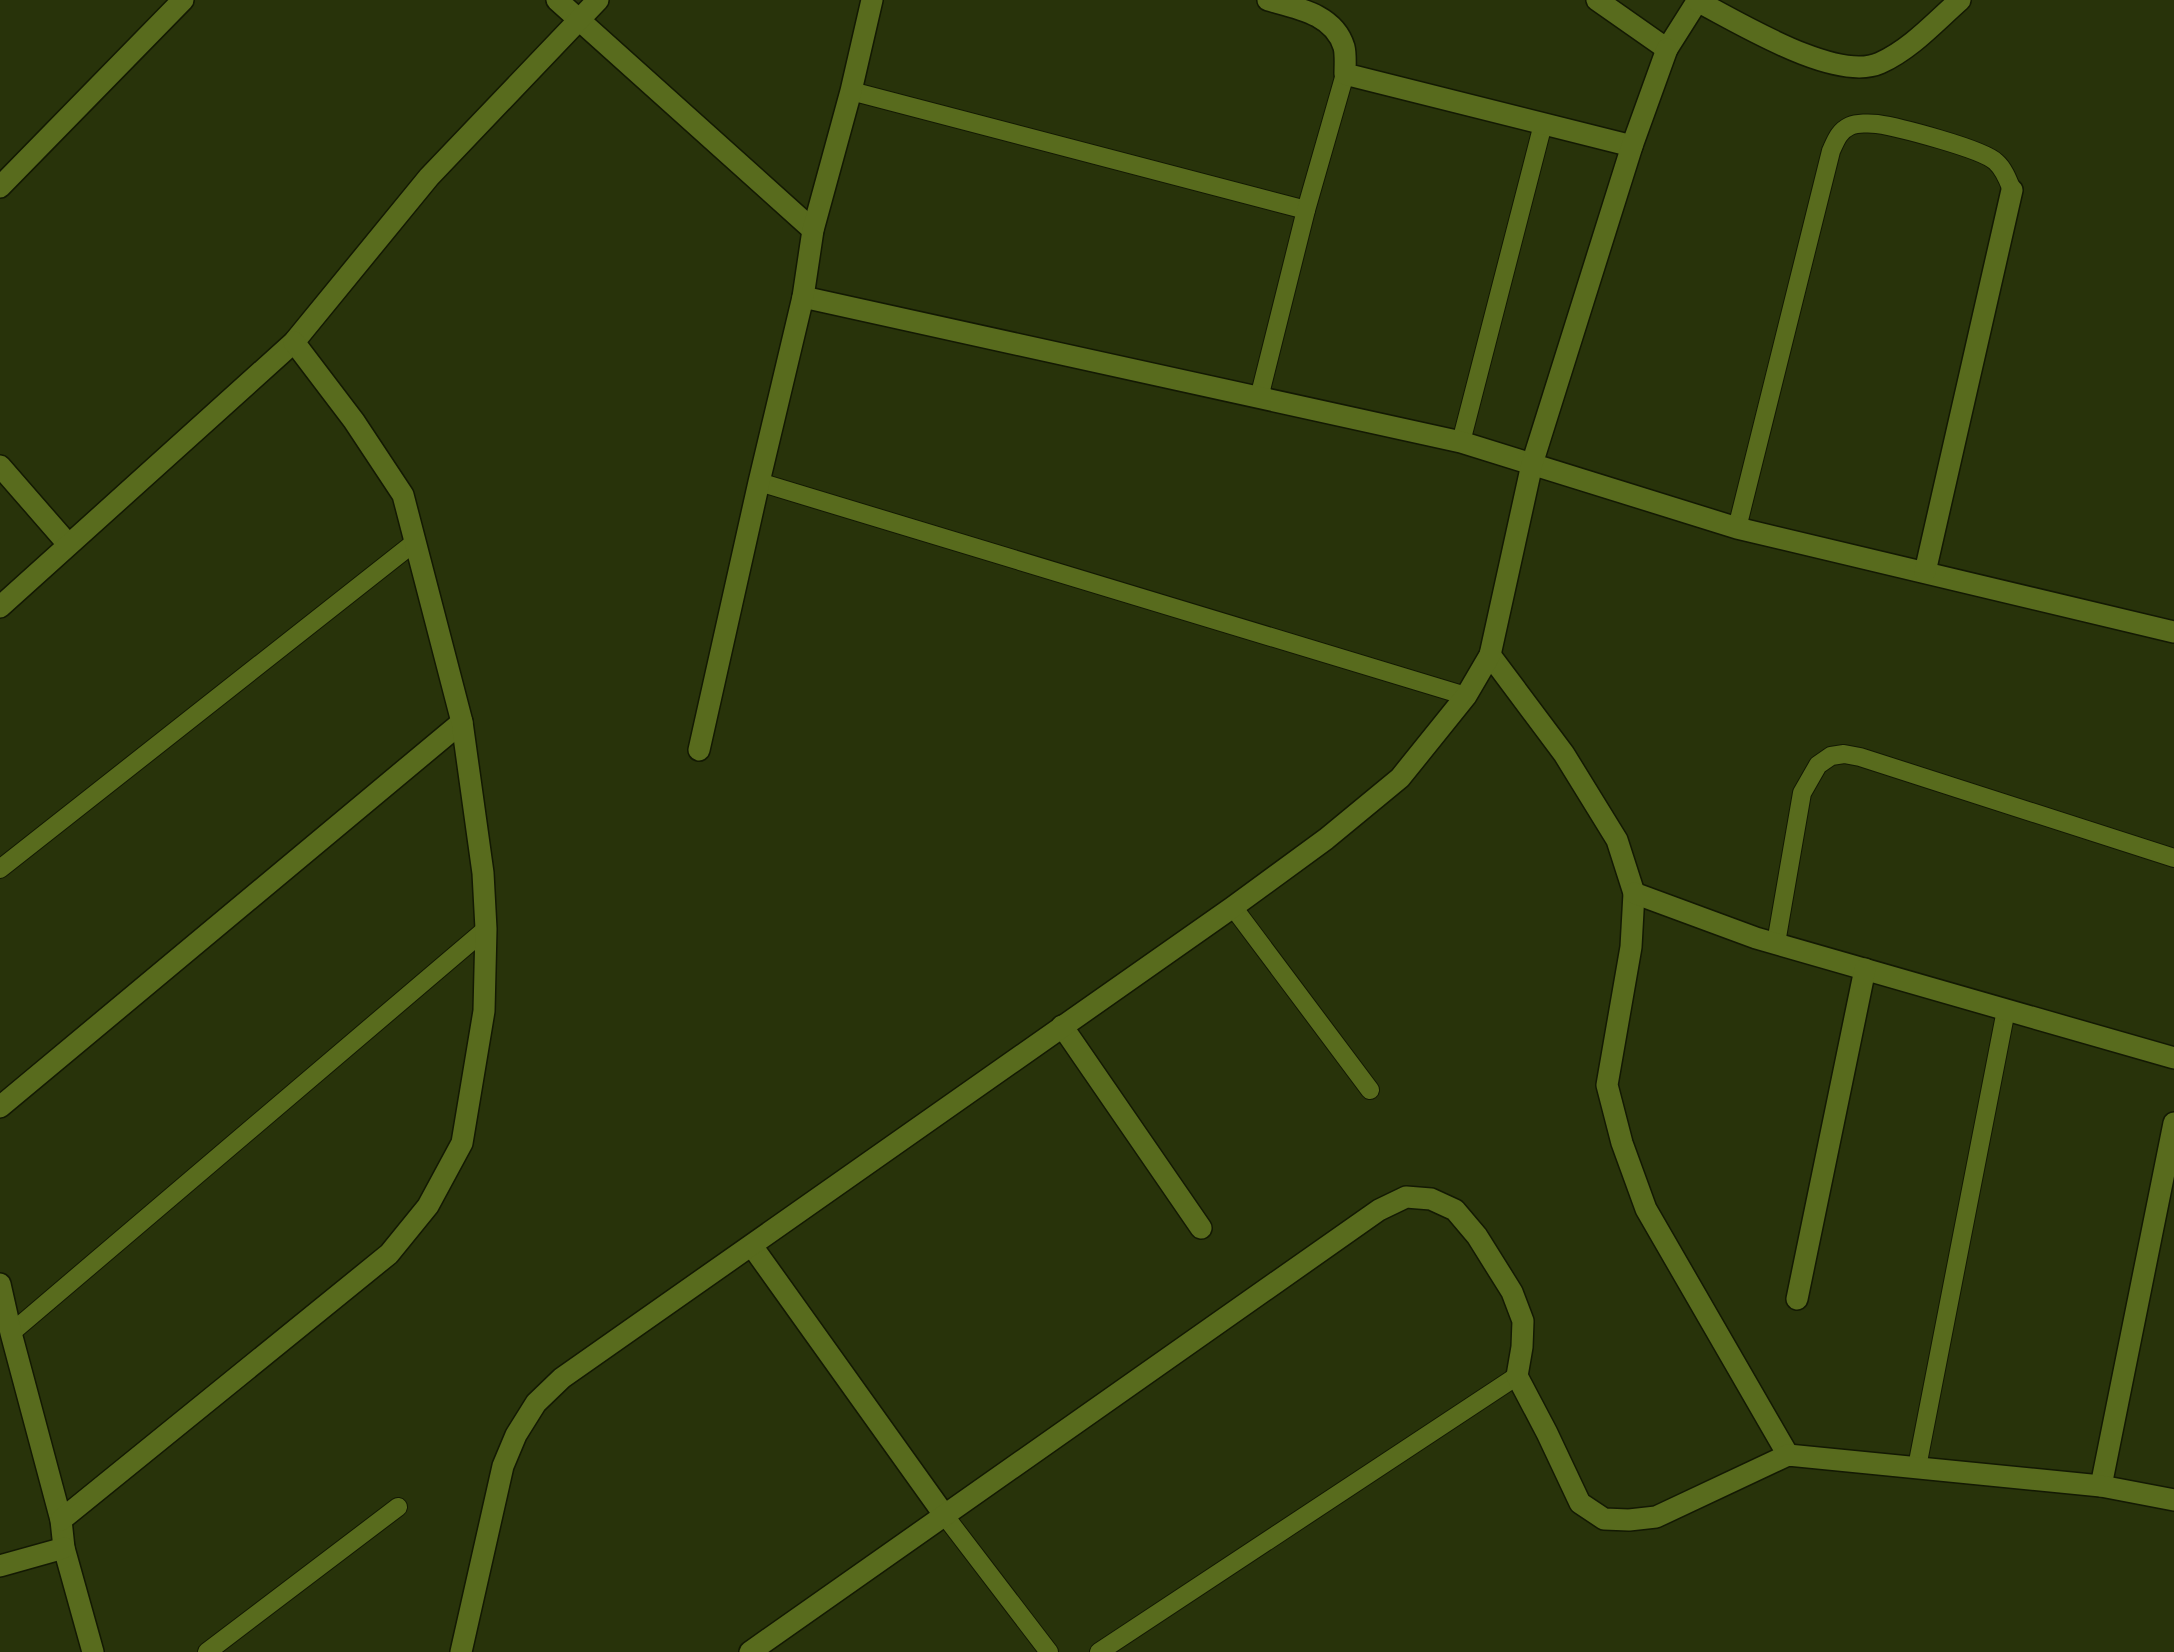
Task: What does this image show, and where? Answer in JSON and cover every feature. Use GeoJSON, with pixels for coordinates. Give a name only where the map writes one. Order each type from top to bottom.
{"type":"FeatureCollection","features":[{"type":"Feature","properties":{"kind":"street"},"geometry":{"type":"LineString","coordinates":[[0,187],[183,0]]}},
{"type":"Feature","properties":{"kind":"street"},"geometry":{"type":"LineString","coordinates":[[557,0],[813,229]]}},
{"type":"Feature","properties":{"kind":"street"},"geometry":{"type":"LineString","coordinates":[[0,607],[294,342],[429,177],[598,0]]}},
{"type":"Feature","properties":{"kind":"street"},"geometry":{"type":"LineString","coordinates":[[699,750],[758,482],[803,297],[813,229],[851,90],[872,0]]}},
{"type":"Feature","properties":{"kind":"street"},"geometry":{"type":"LineString","coordinates":[[1268,0],[1308,11],[1335,29],[1345,48],[1345,74],[1632,146]]}},
{"type":"Feature","properties":{"kind":"street"},"geometry":{"type":"LineString","coordinates":[[1597,0],[1667,49]]}},
{"type":"Feature","properties":{"kind":"street"},"geometry":{"type":"LineString","coordinates":[[461,1652],[503,1466],[516,1435],[536,1403],[562,1378],[1326,839],[1400,778],[1466,696],[1490,655],[1532,464],[1632,146],[1667,49],[1698,1],[1809,57],[1853,67],[1877,64],[1901,52],[1960,0]]}},
{"type":"Feature","properties":{"kind":"street"},"geometry":{"type":"LineString","coordinates":[[1925,572],[2012,190]]}},
{"type":"Feature","properties":{"kind":"street"},"geometry":{"type":"LineString","coordinates":[[803,297],[1461,442],[1737,528],[2174,632]]}},
{"type":"Feature","properties":{"kind":"street"},"geometry":{"type":"LineString","coordinates":[[61,1520],[389,1254],[428,1206],[462,1143],[484,1011],[486,929],[483,873],[462,722],[403,495],[354,421],[294,342]]}},
{"type":"Feature","properties":{"kind":"street"},"geometry":{"type":"LineString","coordinates":[[0,466],[68,544]]}},
{"type":"Feature","properties":{"kind":"street"},"geometry":{"type":"LineString","coordinates":[[1490,655],[1564,754],[1616,840],[1634,893],[1631,947],[1607,1085],[1622,1143],[1646,1209],[1788,1455]]}},
{"type":"Feature","properties":{"kind":"street"},"geometry":{"type":"LineString","coordinates":[[0,1107],[462,722]]}},
{"type":"Feature","properties":{"kind":"street"},"geometry":{"type":"LineString","coordinates":[[1634,893],[1776,943],[2174,1058]]}},
{"type":"Feature","properties":{"kind":"street"},"geometry":{"type":"LineString","coordinates":[[1797,1299],[1864,969]]}},
{"type":"Feature","properties":{"kind":"street"},"geometry":{"type":"LineString","coordinates":[[1062,1026],[1201,1228]]}},
{"type":"Feature","properties":{"kind":"street"},"geometry":{"type":"LineString","coordinates":[[2101,1486],[2174,1123]]}},
{"type":"Feature","properties":{"kind":"street"},"geometry":{"type":"LineString","coordinates":[[750,1652],[1379,1210],[1406,1196],[1431,1199],[1455,1210],[1477,1236],[1505,1281],[1523,1321],[1517,1376],[1580,1503],[1604,1519],[1656,1517],[1788,1455],[2101,1486],[2174,1500]]}},
{"type":"Feature","properties":{"kind":"street"},"geometry":{"type":"LineString","coordinates":[[752,1246],[945,1516]]}},
{"type":"Feature","properties":{"kind":"street"},"geometry":{"type":"LineString","coordinates":[[0,1284],[61,1520],[64,1548],[93,1652]]}},
{"type":"Feature","properties":{"kind":"street"},"geometry":{"type":"LineString","coordinates":[[0,1566],[64,1548]]}},
{"type":"Feature","properties":{"kind":"lane"},"geometry":{"type":"LineString","coordinates":[[1259,398],[1306,210],[1345,74]]}},
{"type":"Feature","properties":{"kind":"lane"},"geometry":{"type":"LineString","coordinates":[[851,90],[1306,210]]}},
{"type":"Feature","properties":{"kind":"lane"},"geometry":{"type":"LineString","coordinates":[[1461,442],[1543,124]]}},
{"type":"Feature","properties":{"kind":"lane"},"geometry":{"type":"LineString","coordinates":[[1737,528],[1830,150],[1839,133],[1852,125],[1874,124],[1964,148],[1995,160],[2006,175],[2012,190]]}},
{"type":"Feature","properties":{"kind":"lane"},"geometry":{"type":"LineString","coordinates":[[758,482],[1466,696]]}},
{"type":"Feature","properties":{"kind":"lane"},"geometry":{"type":"LineString","coordinates":[[0,869],[415,542]]}},
{"type":"Feature","properties":{"kind":"lane"},"geometry":{"type":"LineString","coordinates":[[1776,943],[1802,793],[1818,765],[1831,756],[1844,754],[1860,757],[2174,858]]}},
{"type":"Feature","properties":{"kind":"lane"},"geometry":{"type":"LineString","coordinates":[[1233,907],[1370,1090]]}},
{"type":"Feature","properties":{"kind":"lane"},"geometry":{"type":"LineString","coordinates":[[11,1333],[486,929]]}},
{"type":"Feature","properties":{"kind":"lane"},"geometry":{"type":"LineString","coordinates":[[1917,1467],[2006,1010]]}},
{"type":"Feature","properties":{"kind":"lane"},"geometry":{"type":"LineString","coordinates":[[1100,1652],[1517,1376]]}},
{"type":"Feature","properties":{"kind":"lane"},"geometry":{"type":"LineString","coordinates":[[207,1652],[398,1507]]}},
{"type":"Feature","properties":{"kind":"lane"},"geometry":{"type":"LineString","coordinates":[[945,1516],[1049,1652]]}}]}
